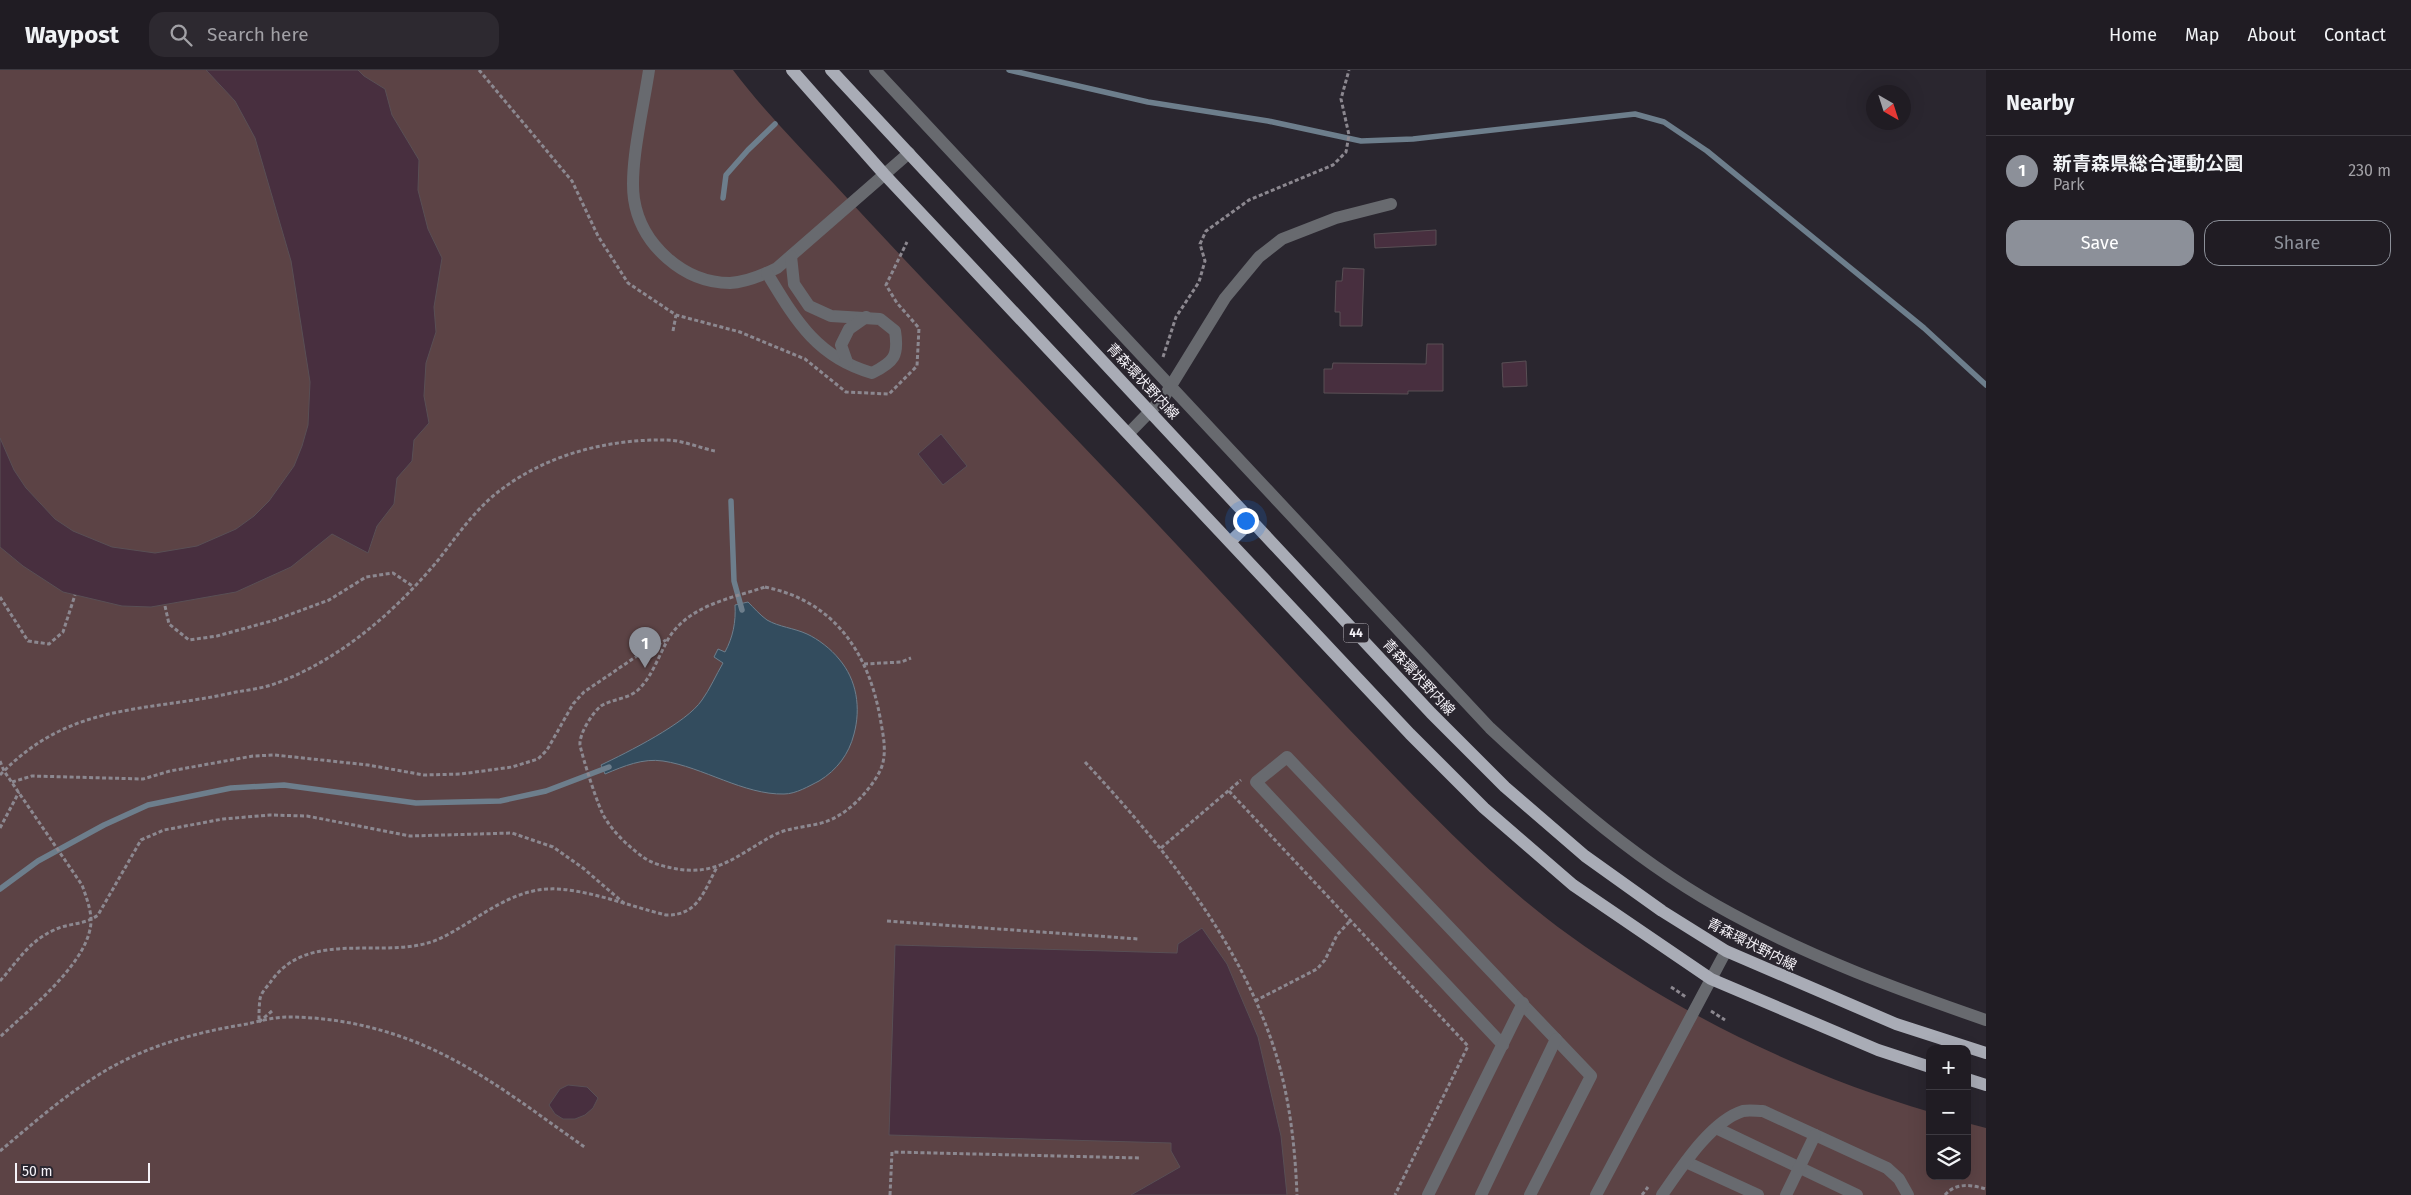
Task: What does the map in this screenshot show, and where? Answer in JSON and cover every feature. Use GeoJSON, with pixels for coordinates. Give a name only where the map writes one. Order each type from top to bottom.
{"type":"FeatureCollection","features":[{"type":"Feature","properties":{"kind":"main road","name":"44"},"geometry":{"type":"LineString","coordinates":[[792,70],[884,174],[1231,541],[1410,734],[1484,808],[1573,885],[1711,979],[1878,1050],[1926,1066]]}},
{"type":"Feature","properties":{"kind":"main road","name":"青森環状野内線"},"geometry":{"type":"LineString","coordinates":[[831,70],[1431,713],[1505,787],[1585,856],[1662,911],[1726,951],[1896,1024],[1986,1053]]}},
{"type":"Feature","properties":{"kind":"main road"},"geometry":{"type":"LineString","coordinates":[[1231,541],[1252,521]]}},
{"type":"Feature","properties":{"kind":"main road"},"geometry":{"type":"LineString","coordinates":[[1971,1080],[1986,1085]]}},
{"type":"Feature","properties":{"kind":"street"},"geometry":{"type":"LineString","coordinates":[[649,70],[633,176],[634,200],[640,221],[652,241],[669,260],[688,274],[730,283],[755,278],[777,268],[909,153]]}},
{"type":"Feature","properties":{"kind":"street"},"geometry":{"type":"LineString","coordinates":[[875,70],[1490,728],[1593,819],[1659,869],[1731,914],[1808,951],[1896,989],[1986,1020]]}},
{"type":"Feature","properties":{"kind":"street"},"geometry":{"type":"LineString","coordinates":[[1129,433],[1151,412],[1170,387],[1225,298],[1259,257],[1282,239],[1336,218],[1391,204]]}},
{"type":"Feature","properties":{"kind":"street"},"geometry":{"type":"LineString","coordinates":[[767,273],[790,311],[810,338],[830,354],[847,362],[854,368],[872,373],[890,364],[898,348],[895,331],[880,319],[831,316],[809,306],[794,284],[791,256]]}},
{"type":"Feature","properties":{"kind":"street"},"geometry":{"type":"LineString","coordinates":[[847,362],[841,345],[849,328],[866,317]]}},
{"type":"Feature","properties":{"kind":"street"},"geometry":{"type":"LineString","coordinates":[[1502,1045],[1256,782],[1287,757],[1591,1076],[1530,1195]]}},
{"type":"Feature","properties":{"kind":"street"},"geometry":{"type":"LineString","coordinates":[[1596,1195],[1726,951]]}},
{"type":"Feature","properties":{"kind":"street"},"geometry":{"type":"LineString","coordinates":[[1428,1195],[1522,1004]]}},
{"type":"Feature","properties":{"kind":"street"},"geometry":{"type":"LineString","coordinates":[[1481,1195],[1556,1039]]}},
{"type":"Feature","properties":{"kind":"street"},"geometry":{"type":"LineString","coordinates":[[1662,1195],[1686,1162],[1716,1128],[1744,1111],[1763,1111],[1887,1168],[1899,1179],[1908,1195]]}},
{"type":"Feature","properties":{"kind":"street"},"geometry":{"type":"LineString","coordinates":[[1716,1128],[1857,1195]]}},
{"type":"Feature","properties":{"kind":"street"},"geometry":{"type":"LineString","coordinates":[[1786,1195],[1815,1135]]}},
{"type":"Feature","properties":{"kind":"street"},"geometry":{"type":"LineString","coordinates":[[1686,1162],[1758,1195]]}},
{"type":"Feature","properties":{"kind":"path"},"geometry":{"type":"LineString","coordinates":[[1158,374],[1176,317],[1198,282],[1205,260],[1200,244],[1206,231],[1249,200],[1334,165],[1346,152],[1349,144],[1349,135],[1341,99],[1349,70]]}},
{"type":"Feature","properties":{"kind":"path"},"geometry":{"type":"LineString","coordinates":[[673,332],[676,315]]}},
{"type":"Feature","properties":{"kind":"path"},"geometry":{"type":"LineString","coordinates":[[0,775],[31,747],[69,726],[101,714],[190,702],[275,684],[309,669],[357,638],[399,604],[466,523],[492,497],[515,480],[541,465],[567,454],[627,443],[668,440],[715,451]]}},
{"type":"Feature","properties":{"kind":"path"},"geometry":{"type":"LineString","coordinates":[[165,606],[169,624],[189,640],[217,636],[276,620],[329,600],[366,577],[393,573],[414,587]]}},
{"type":"Feature","properties":{"kind":"path"},"geometry":{"type":"LineString","coordinates":[[766,587],[789,592],[837,625],[850,641],[864,664],[874,688],[885,746],[881,769],[866,792],[847,810],[825,822],[778,833],[727,863],[717,866],[690,872],[662,866],[645,858],[625,842],[604,818],[580,744],[587,725],[601,706],[638,690],[653,668],[667,640],[683,619],[702,608],[766,587]]}},
{"type":"Feature","properties":{"kind":"path"},"geometry":{"type":"LineString","coordinates":[[0,597],[28,641],[49,644],[63,632],[75,595]]}},
{"type":"Feature","properties":{"kind":"path"},"geometry":{"type":"LineString","coordinates":[[12,782],[32,776],[143,779],[170,771],[252,756],[275,755],[368,765],[424,775],[462,774],[512,767],[538,759],[547,750],[573,704],[584,692],[637,656],[667,640]]}},
{"type":"Feature","properties":{"kind":"path"},"geometry":{"type":"LineString","coordinates":[[864,664],[901,662],[911,658]]}},
{"type":"Feature","properties":{"kind":"path"},"geometry":{"type":"LineString","coordinates":[[0,761],[4,771],[82,885],[91,920],[79,958],[0,1037]]}},
{"type":"Feature","properties":{"kind":"path"},"geometry":{"type":"LineString","coordinates":[[1084,762],[1133,813],[1208,912],[1255,1002],[1272,1043],[1287,1100],[1296,1162],[1297,1195]]}},
{"type":"Feature","properties":{"kind":"path"},"geometry":{"type":"LineString","coordinates":[[1161,848],[1242,779]]}},
{"type":"Feature","properties":{"kind":"path"},"geometry":{"type":"LineString","coordinates":[[1229,791],[1468,1046],[1396,1195]]}},
{"type":"Feature","properties":{"kind":"path"},"geometry":{"type":"LineString","coordinates":[[0,828],[19,792]]}},
{"type":"Feature","properties":{"kind":"path"},"geometry":{"type":"LineString","coordinates":[[0,981],[31,943],[55,929],[91,920],[98,915],[141,840],[164,830],[222,819],[270,815],[307,816],[410,836],[512,833],[553,847],[583,868],[626,905]]}},
{"type":"Feature","properties":{"kind":"path"},"geometry":{"type":"LineString","coordinates":[[259,1022],[260,997],[279,971],[304,956],[324,950],[415,946],[439,938],[479,914],[532,890],[573,890],[666,915],[679,916],[691,910],[699,900],[717,866]]}},
{"type":"Feature","properties":{"kind":"path"},"geometry":{"type":"LineString","coordinates":[[887,921],[1139,940]]}},
{"type":"Feature","properties":{"kind":"path"},"geometry":{"type":"LineString","coordinates":[[1255,1002],[1317,969],[1326,960],[1337,935],[1350,921]]}},
{"type":"Feature","properties":{"kind":"path"},"geometry":{"type":"LineString","coordinates":[[259,1022],[272,1011]]}},
{"type":"Feature","properties":{"kind":"path"},"geometry":{"type":"LineString","coordinates":[[0,1151],[52,1108],[93,1078],[131,1057],[162,1043],[208,1030],[286,1017],[335,1021],[386,1030],[435,1050],[480,1075],[586,1148]]}},
{"type":"Feature","properties":{"kind":"path"},"geometry":{"type":"LineString","coordinates":[[890,1195],[892,1152],[1141,1158]]}},
{"type":"Feature","properties":{"kind":"path"},"geometry":{"type":"LineString","coordinates":[[1945,1195],[1950,1190],[1972,1185],[1986,1190]]}},
{"type":"Feature","properties":{"kind":"shaded area"},"geometry":{"type":"Polygon","coordinates":[[[0,70],[733,70],[782,129],[1373,754],[1443,826],[1517,894],[1569,935],[1610,963],[1652,990],[1742,1039],[1835,1080],[1926,1111],[1926,1180],[1971,1180],[1971,1124],[1986,1128],[1986,1195],[0,1195],[0,70]]]}},
{"type":"Feature","properties":{"kind":"water"},"geometry":{"type":"Polygon","coordinates":[[[748,602],[767,620],[802,632],[820,641],[836,655],[850,676],[856,695],[856,724],[849,748],[837,767],[819,781],[789,794],[754,790],[678,764],[656,760],[626,766],[605,774],[601,765],[670,728],[694,709],[702,700],[723,663],[714,657],[718,649],[725,652],[730,641],[735,617],[735,605],[748,602]]]}},
{"type":"Feature","properties":{"kind":"building"},"geometry":{"type":"Polygon","coordinates":[[[206,70],[358,70],[385,89],[392,115],[419,160],[418,190],[428,229],[442,258],[434,307],[436,332],[426,363],[424,396],[429,423],[414,440],[412,461],[397,478],[394,504],[377,526],[368,553],[332,534],[291,567],[236,592],[151,607],[122,606],[63,592],[23,566],[0,547],[0,438],[14,470],[26,488],[55,519],[73,531],[112,547],[155,553],[197,546],[236,529],[254,516],[269,501],[294,466],[308,425],[310,382],[291,261],[255,138],[235,101],[206,70]]]}},
{"type":"Feature","properties":{"kind":"building"},"geometry":{"type":"Polygon","coordinates":[[[1436,230],[1436,245],[1375,248],[1374,234],[1436,230]]]}},
{"type":"Feature","properties":{"kind":"building"},"geometry":{"type":"Polygon","coordinates":[[[1343,268],[1364,269],[1362,326],[1340,326],[1340,312],[1335,312],[1336,281],[1342,281],[1343,268]]]}},
{"type":"Feature","properties":{"kind":"building"},"geometry":{"type":"Polygon","coordinates":[[[1427,344],[1443,344],[1443,391],[1408,391],[1408,394],[1324,393],[1324,369],[1332,369],[1333,363],[1426,364],[1427,344]]]}},
{"type":"Feature","properties":{"kind":"building"},"geometry":{"type":"Polygon","coordinates":[[[1526,361],[1527,386],[1503,387],[1502,363],[1526,361]]]}},
{"type":"Feature","properties":{"kind":"building"},"geometry":{"type":"Polygon","coordinates":[[[941,434],[967,466],[943,485],[918,454],[941,434]]]}},
{"type":"Feature","properties":{"kind":"building"},"geometry":{"type":"Polygon","coordinates":[[[1202,928],[1227,964],[1258,1037],[1281,1136],[1287,1195],[1131,1195],[1180,1167],[1171,1151],[1171,1143],[889,1135],[895,945],[1177,953],[1178,944],[1202,928]]]}},
{"type":"Feature","properties":{"kind":"building"},"geometry":{"type":"Polygon","coordinates":[[[568,1085],[587,1087],[598,1098],[593,1108],[585,1115],[575,1119],[563,1119],[555,1114],[549,1105],[560,1089],[568,1085]]]}},
{"type":"Feature","properties":{"kind":"waterway"},"geometry":{"type":"LineString","coordinates":[[1009,70],[1148,102],[1268,121],[1361,141],[1413,139],[1635,114],[1664,122],[1707,151],[1924,328],[1986,385]]}},
{"type":"Feature","properties":{"kind":"waterway"},"geometry":{"type":"LineString","coordinates":[[723,198],[726,175],[775,124]]}},
{"type":"Feature","properties":{"kind":"waterway"},"geometry":{"type":"LineString","coordinates":[[731,501],[734,581],[742,610]]}},
{"type":"Feature","properties":{"kind":"waterway"},"geometry":{"type":"LineString","coordinates":[[0,889],[38,861],[104,825],[148,805],[231,788],[284,785],[416,803],[500,801],[546,791],[609,767]]}},
{"type":"Feature","properties":{"kind":"place","name":"新青森県総合運動公園"},"geometry":{"type":"Point","coordinates":[645,668]}}]}
